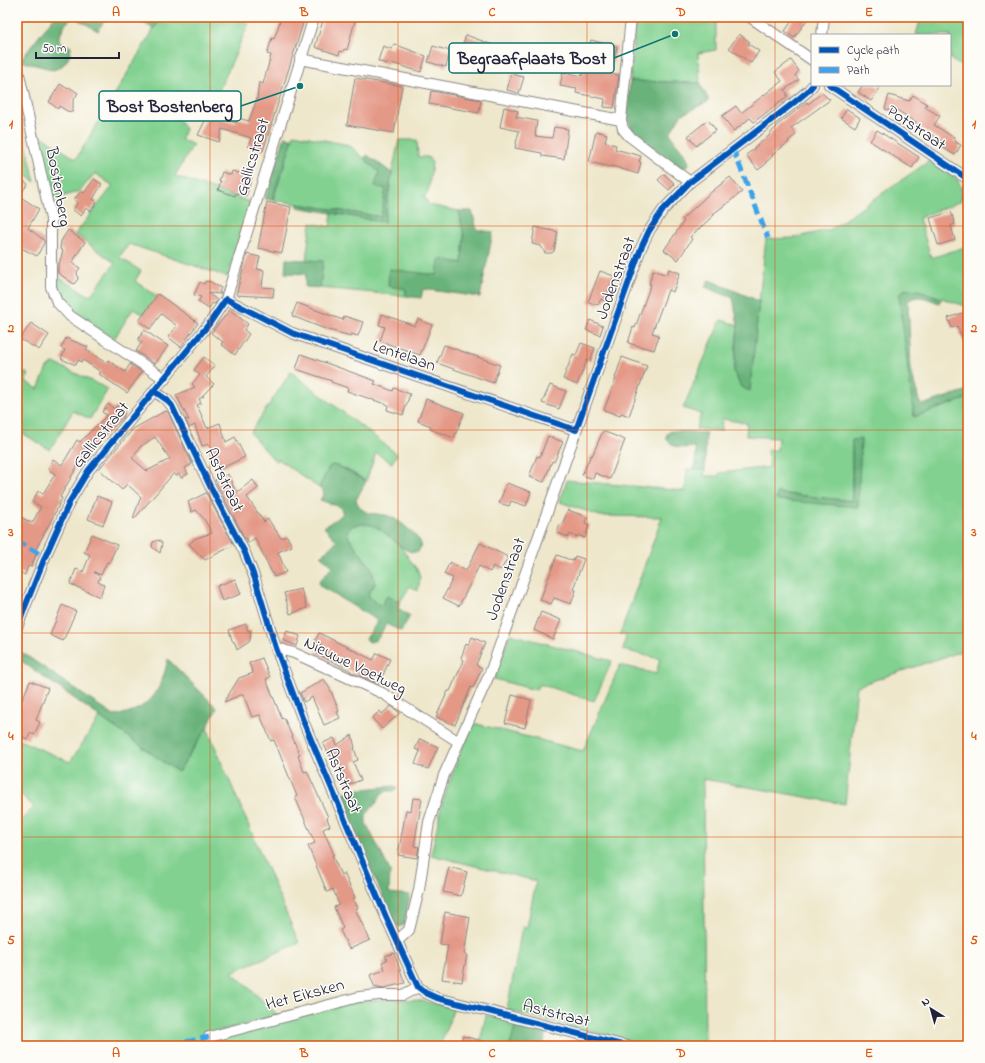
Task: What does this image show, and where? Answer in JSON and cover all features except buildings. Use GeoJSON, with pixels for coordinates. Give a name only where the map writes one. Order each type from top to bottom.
{"type":"FeatureCollection","features":[{"type":"Feature","properties":{"kind":"street","name":"Gallicstraat"},"geometry":{"type":"LineString","coordinates":[[17,627],[45,557],[70,501],[88,471],[209,324],[226,299],[314,17]]}},
{"type":"Feature","properties":{"kind":"street"},"geometry":{"type":"LineString","coordinates":[[632,17],[621,120],[623,129],[629,136],[690,182]]}},
{"type":"Feature","properties":{"kind":"street"},"geometry":{"type":"LineString","coordinates":[[750,17],[811,59]]}},
{"type":"Feature","properties":{"kind":"street"},"geometry":{"type":"LineString","coordinates":[[822,34],[824,17]]}},
{"type":"Feature","properties":{"kind":"street"},"geometry":{"type":"LineString","coordinates":[[300,59],[621,120]]}},
{"type":"Feature","properties":{"kind":"street","name":"Bostenberg"},"geometry":{"type":"LineString","coordinates":[[17,65],[51,219],[51,287],[57,302],[70,316],[164,379]]}},
{"type":"Feature","properties":{"kind":"street","name":"Jodenstraat"},"geometry":{"type":"LineString","coordinates":[[397,941],[409,930],[419,890],[430,822],[444,775],[490,673],[641,248],[649,231],[663,210],[690,182],[791,105],[812,86]]}},
{"type":"Feature","properties":{"kind":"street","name":"Potstraat"},"geometry":{"type":"LineString","coordinates":[[830,86],[968,179]]}},
{"type":"Feature","properties":{"kind":"street"},"geometry":{"type":"LineString","coordinates":[[968,189],[968,209]]}},
{"type":"Feature","properties":{"kind":"street","name":"Lentelaan"},"geometry":{"type":"LineString","coordinates":[[226,299],[292,333],[576,430]]}},
{"type":"Feature","properties":{"kind":"street","name":"Aststraat"},"geometry":{"type":"LineString","coordinates":[[154,391],[167,400],[172,406],[210,486],[245,553],[255,579],[276,648],[334,796],[418,987],[437,998],[626,1046]]}},
{"type":"Feature","properties":{"kind":"street","name":"Nieuwe Voetweg"},"geometry":{"type":"LineString","coordinates":[[276,648],[294,653],[382,693],[459,742]]}},
{"type":"Feature","properties":{"kind":"street","name":"Het Eiksken"},"geometry":{"type":"LineString","coordinates":[[210,1046],[209,1037],[358,997],[403,995],[418,987]]}},
{"type":"Feature","properties":{"kind":"green space"},"geometry":{"type":"Polygon","coordinates":[[[54,17],[74,17],[65,24],[58,40],[71,47],[66,62],[60,67],[52,70],[20,61],[54,17]]]}},
{"type":"Feature","properties":{"kind":"green space"},"geometry":{"type":"Polygon","coordinates":[[[74,17],[106,17],[98,31],[74,17]]]}},
{"type":"Feature","properties":{"kind":"green space"},"geometry":{"type":"Polygon","coordinates":[[[133,17],[161,17],[154,29],[133,17]]]}},
{"type":"Feature","properties":{"kind":"green space"},"geometry":{"type":"Polygon","coordinates":[[[161,17],[227,17],[249,23],[211,109],[192,107],[180,112],[176,116],[185,129],[181,139],[193,145],[175,176],[250,202],[228,277],[129,244],[119,257],[141,271],[135,281],[157,296],[143,314],[133,309],[114,339],[70,308],[62,296],[56,276],[90,296],[115,263],[75,234],[113,186],[95,173],[80,191],[52,200],[37,133],[76,159],[161,17]]]}},
{"type":"Feature","properties":{"kind":"green space"},"geometry":{"type":"Polygon","coordinates":[[[636,17],[716,17],[716,50],[698,53],[700,83],[630,81],[636,17]]]}},
{"type":"Feature","properties":{"kind":"green space"},"geometry":{"type":"Polygon","coordinates":[[[921,17],[967,17],[967,70],[951,60],[951,34],[916,34],[921,17]]]}},
{"type":"Feature","properties":{"kind":"green space"},"geometry":{"type":"Polygon","coordinates":[[[630,81],[700,83],[709,101],[681,115],[670,133],[688,160],[689,164],[685,168],[679,166],[635,135],[627,118],[630,81]]]}},
{"type":"Feature","properties":{"kind":"green space"},"geometry":{"type":"Polygon","coordinates":[[[17,102],[35,182],[17,168],[17,102]]]}},
{"type":"Feature","properties":{"kind":"green space"},"geometry":{"type":"Polygon","coordinates":[[[294,134],[349,145],[379,172],[386,189],[381,217],[273,200],[294,134]]]}},
{"type":"Feature","properties":{"kind":"green space"},"geometry":{"type":"Polygon","coordinates":[[[285,136],[293,139],[272,200],[265,199],[285,136]]]}},
{"type":"Feature","properties":{"kind":"green space"},"geometry":{"type":"Polygon","coordinates":[[[399,140],[417,140],[418,157],[428,157],[432,163],[428,193],[424,196],[429,205],[459,211],[464,236],[462,263],[406,289],[406,296],[320,288],[323,261],[306,260],[311,223],[330,227],[332,213],[384,222],[399,140]]]}},
{"type":"Feature","properties":{"kind":"green space"},"geometry":{"type":"Polygon","coordinates":[[[367,155],[392,173],[384,222],[297,207],[298,204],[381,217],[386,189],[375,186],[379,172],[364,158],[367,155]]]}},
{"type":"Feature","properties":{"kind":"green space"},"geometry":{"type":"Polygon","coordinates":[[[929,161],[958,180],[961,188],[961,201],[919,218],[931,258],[968,246],[968,307],[918,290],[904,290],[914,417],[968,398],[968,649],[857,686],[845,804],[703,779],[705,1046],[650,1046],[507,1010],[522,927],[527,927],[536,881],[431,855],[442,803],[455,766],[473,723],[583,751],[620,665],[656,674],[660,659],[623,650],[626,635],[620,634],[662,517],[600,516],[560,502],[567,480],[685,491],[687,469],[705,470],[704,476],[719,476],[719,473],[770,467],[767,450],[777,450],[778,438],[746,436],[747,423],[722,419],[721,431],[696,429],[701,414],[683,408],[721,320],[738,325],[734,372],[741,387],[749,390],[766,239],[794,238],[831,229],[929,161]],[[860,439],[852,441],[852,501],[777,493],[858,507],[860,439]]]}},
{"type":"Feature","properties":{"kind":"green space"},"geometry":{"type":"Polygon","coordinates":[[[459,211],[472,211],[477,230],[493,232],[480,297],[423,289],[421,298],[406,296],[406,289],[388,286],[389,269],[437,275],[439,259],[462,263],[464,236],[459,211]]]}},
{"type":"Feature","properties":{"kind":"green space"},"geometry":{"type":"Polygon","coordinates":[[[286,259],[323,261],[320,288],[305,287],[306,274],[285,273],[286,259]]]}},
{"type":"Feature","properties":{"kind":"green space"},"geometry":{"type":"Polygon","coordinates":[[[709,280],[759,301],[750,391],[741,387],[734,372],[738,325],[733,298],[705,287],[709,280]]]}},
{"type":"Feature","properties":{"kind":"green space"},"geometry":{"type":"Polygon","coordinates":[[[910,289],[918,290],[941,299],[939,303],[927,298],[919,297],[908,301],[911,369],[919,401],[922,405],[968,390],[968,398],[914,417],[899,296],[903,291],[910,289]]]}},
{"type":"Feature","properties":{"kind":"green space"},"geometry":{"type":"Polygon","coordinates":[[[54,363],[108,389],[90,419],[73,411],[50,450],[17,430],[17,367],[29,375],[25,381],[38,389],[47,368],[54,363]]]}},
{"type":"Feature","properties":{"kind":"green space"},"geometry":{"type":"Polygon","coordinates":[[[291,372],[397,454],[392,463],[376,453],[366,481],[338,466],[329,467],[319,488],[278,459],[276,462],[250,433],[291,372]]]}},
{"type":"Feature","properties":{"kind":"green space"},"geometry":{"type":"Polygon","coordinates":[[[671,431],[706,433],[705,470],[694,469],[696,454],[695,447],[679,447],[672,445],[669,442],[666,438],[667,434],[671,431]]]}},
{"type":"Feature","properties":{"kind":"green space"},"geometry":{"type":"Polygon","coordinates":[[[861,439],[858,507],[776,500],[777,493],[852,501],[852,440],[861,439]]]}},
{"type":"Feature","properties":{"kind":"green space"},"geometry":{"type":"Polygon","coordinates":[[[332,465],[338,466],[366,481],[356,500],[363,510],[372,514],[393,518],[408,528],[420,541],[421,546],[418,552],[411,552],[398,544],[385,533],[369,525],[354,525],[347,531],[349,538],[372,569],[375,584],[368,594],[371,599],[381,606],[387,596],[400,602],[398,608],[410,616],[401,631],[386,624],[379,636],[372,642],[369,642],[366,639],[378,621],[320,586],[319,582],[333,566],[321,556],[337,541],[324,527],[343,514],[340,507],[320,500],[324,493],[319,488],[329,467],[332,465]]]}},
{"type":"Feature","properties":{"kind":"green space"},"geometry":{"type":"Polygon","coordinates":[[[363,523],[371,524],[381,529],[400,546],[418,571],[420,578],[418,591],[410,586],[400,602],[387,596],[381,606],[371,599],[368,594],[375,584],[372,569],[349,538],[346,531],[350,526],[363,523]]]}},
{"type":"Feature","properties":{"kind":"green space"},"geometry":{"type":"Polygon","coordinates":[[[510,634],[612,661],[594,701],[539,684],[536,690],[494,679],[510,634]]]}},
{"type":"Feature","properties":{"kind":"green space"},"geometry":{"type":"Polygon","coordinates":[[[17,649],[114,716],[137,709],[152,698],[161,682],[168,659],[217,708],[207,728],[178,772],[17,658],[17,649]]]}},
{"type":"Feature","properties":{"kind":"green space"},"geometry":{"type":"Polygon","coordinates":[[[100,717],[178,772],[207,728],[299,943],[232,972],[279,1016],[206,1034],[207,1046],[17,1046],[17,824],[34,807],[17,791],[17,739],[70,762],[100,717]]]}},
{"type":"Feature","properties":{"kind":"green space"},"geometry":{"type":"Polygon","coordinates":[[[394,786],[397,788],[394,791],[385,791],[366,815],[366,823],[390,871],[389,893],[410,895],[404,925],[398,927],[394,922],[339,795],[351,790],[394,786]]]}},
{"type":"Feature","properties":{"kind":"green space"},"geometry":{"type":"Polygon","coordinates":[[[391,999],[417,1000],[454,1008],[440,1046],[216,1046],[218,1041],[222,1038],[357,1001],[391,999]]]}},
{"type":"Feature","properties":{"kind":"green space"},"geometry":{"type":"Polygon","coordinates":[[[486,1015],[516,1023],[510,1046],[479,1046],[486,1015]]]}},
{"type":"Feature","properties":{"kind":"green space"},"geometry":{"type":"Polygon","coordinates":[[[516,1023],[547,1031],[543,1046],[510,1046],[516,1023]]]}},
{"type":"Feature","properties":{"kind":"marked path"},"geometry":{"type":"LineString","coordinates":[[733,149],[768,238]]}},
{"type":"Feature","properties":{"kind":"marked path"},"geometry":{"type":"LineString","coordinates":[[17,541],[45,557]]}},
{"type":"Feature","properties":{"kind":"marked path"},"geometry":{"type":"LineString","coordinates":[[171,1045],[209,1037]]}},
{"type":"Feature","properties":{"kind":"cycle path"},"geometry":{"type":"LineString","coordinates":[[17,627],[45,557],[70,501],[88,471],[209,324],[226,299],[292,333],[576,430],[641,248],[649,231],[663,210],[690,182],[791,105],[812,86]]}},
{"type":"Feature","properties":{"kind":"cycle path"},"geometry":{"type":"LineString","coordinates":[[830,86],[968,179]]}},
{"type":"Feature","properties":{"kind":"cycle path"},"geometry":{"type":"LineString","coordinates":[[154,391],[167,400],[172,406],[210,486],[245,553],[255,579],[276,648],[304,723],[386,917],[418,987],[437,998],[626,1046]]}},
{"type":"Feature","properties":{"kind":"place","name":"Begraafplaats Bost"},"geometry":{"type":"Point","coordinates":[675,34]}},
{"type":"Feature","properties":{"kind":"place","name":"Bost Bostenberg"},"geometry":{"type":"Point","coordinates":[300,86]}}]}
